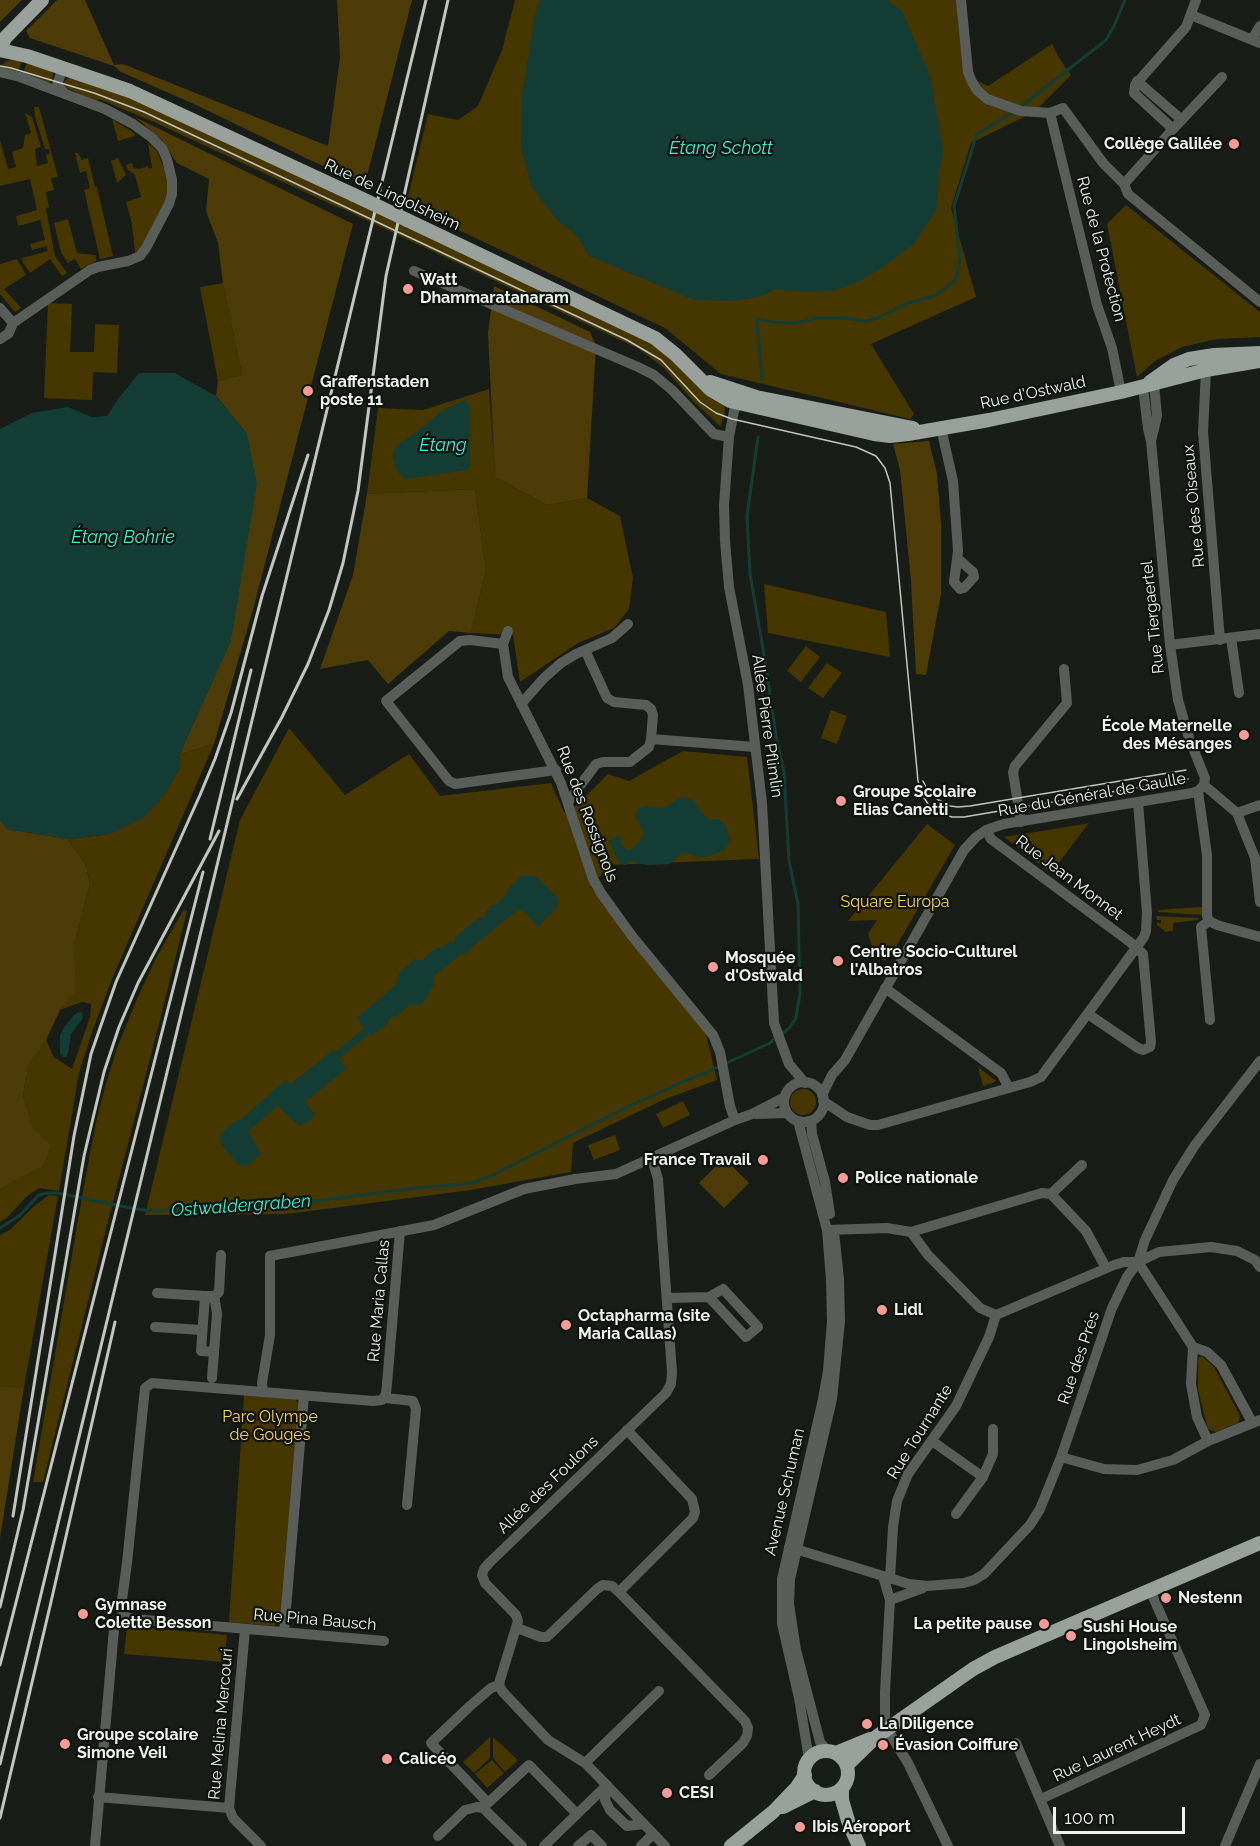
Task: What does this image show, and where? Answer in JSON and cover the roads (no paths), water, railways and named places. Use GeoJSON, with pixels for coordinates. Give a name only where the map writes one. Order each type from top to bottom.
{"type":"FeatureCollection","features":[{"type":"Feature","properties":{"kind":"main road"},"geometry":{"type":"LineString","coordinates":[[0,49],[5,38],[42,0]]}},
{"type":"Feature","properties":{"kind":"main road","name":"Rue de Lingolsheim"},"geometry":{"type":"LineString","coordinates":[[0,49],[63,67],[130,91],[639,329],[666,346],[695,373],[739,398]]}},
{"type":"Feature","properties":{"kind":"main road","name":"Rue d'Ostwald"},"geometry":{"type":"LineString","coordinates":[[1149,386],[1174,365],[1189,359],[1214,355],[1260,353]]}},
{"type":"Feature","properties":{"kind":"main road","name":"Rue d'Ostwald"},"geometry":{"type":"LineString","coordinates":[[739,398],[874,434],[897,435],[989,420],[1149,386],[1206,370],[1260,361]]}},
{"type":"Feature","properties":{"kind":"main road"},"geometry":{"type":"LineString","coordinates":[[846,1765],[882,1733],[988,1661],[1260,1543]]}},
{"type":"Feature","properties":{"kind":"main road"},"geometry":{"type":"LineString","coordinates":[[731,1846],[773,1812],[796,1787],[804,1775],[809,1759],[818,1752],[832,1752],[882,1733]]}},
{"type":"Feature","properties":{"kind":"main road"},"geometry":{"type":"LineString","coordinates":[[832,1752],[843,1758],[846,1765],[848,1773],[842,1788],[842,1800],[859,1846]]}},
{"type":"Feature","properties":{"kind":"main road"},"geometry":{"type":"LineString","coordinates":[[804,1775],[808,1784],[820,1793],[849,1824]]}},
{"type":"Feature","properties":{"kind":"main road"},"geometry":{"type":"LineString","coordinates":[[773,1812],[820,1793],[842,1788]]}},
{"type":"Feature","properties":{"kind":"street"},"geometry":{"type":"LineString","coordinates":[[961,0],[968,72],[972,82],[981,93],[987,99],[1016,109],[1050,113],[1063,108],[1103,163],[1124,184],[1128,194],[1260,302]]}},
{"type":"Feature","properties":{"kind":"street"},"geometry":{"type":"LineString","coordinates":[[1173,129],[1134,93],[1134,85],[1186,27],[1196,0]]}},
{"type":"Feature","properties":{"kind":"street"},"geometry":{"type":"LineString","coordinates":[[1191,15],[1256,41],[1260,26]]}},
{"type":"Feature","properties":{"kind":"street"},"geometry":{"type":"LineString","coordinates":[[63,67],[57,85],[66,94]]}},
{"type":"Feature","properties":{"kind":"street"},"geometry":{"type":"LineString","coordinates":[[0,72],[14,75],[116,114],[157,143],[165,153],[172,180],[169,204],[140,256],[90,270],[13,323],[9,333],[0,339]]}},
{"type":"Feature","properties":{"kind":"street"},"geometry":{"type":"LineString","coordinates":[[1124,184],[1222,77]]}},
{"type":"Feature","properties":{"kind":"street"},"geometry":{"type":"LineString","coordinates":[[1137,81],[1182,120]]}},
{"type":"Feature","properties":{"kind":"street","name":"Rue de la Protection"},"geometry":{"type":"LineString","coordinates":[[1050,113],[1097,305],[1112,348],[1121,392]]}},
{"type":"Feature","properties":{"kind":"street"},"geometry":{"type":"LineString","coordinates":[[414,271],[654,375],[672,390],[714,434],[729,436]]}},
{"type":"Feature","properties":{"kind":"street"},"geometry":{"type":"LineString","coordinates":[[0,308],[13,323]]}},
{"type":"Feature","properties":{"kind":"street","name":"Rue des Oiseaux"},"geometry":{"type":"LineString","coordinates":[[1206,370],[1203,432],[1226,639],[1239,693]]}},
{"type":"Feature","properties":{"kind":"street","name":"Rue Tiergaertel"},"geometry":{"type":"LineString","coordinates":[[1149,386],[1148,429],[1170,645],[1178,699],[1189,738],[1205,778],[1201,788],[1207,855],[1207,916],[1209,921],[1201,927],[1210,1020]]}},
{"type":"Feature","properties":{"kind":"street","name":"Allée Pierre Pflimlin"},"geometry":{"type":"LineString","coordinates":[[739,398],[729,436],[724,505],[729,587],[748,685],[762,803],[774,1023],[789,1064],[808,1083]]}},
{"type":"Feature","properties":{"kind":"street"},"geometry":{"type":"LineString","coordinates":[[936,429],[953,481],[957,558]]}},
{"type":"Feature","properties":{"kind":"street"},"geometry":{"type":"LineString","coordinates":[[521,705],[561,663],[612,638],[628,624]]}},
{"type":"Feature","properties":{"kind":"street","name":"Rue des Rossignols"},"geometry":{"type":"LineString","coordinates":[[508,631],[503,644],[508,677],[556,770],[596,886],[632,936],[713,1035],[718,1047],[735,1120]]}},
{"type":"Feature","properties":{"kind":"street"},"geometry":{"type":"LineString","coordinates":[[1170,645],[1260,634]]}},
{"type":"Feature","properties":{"kind":"street"},"geometry":{"type":"LineString","coordinates":[[503,644],[460,641],[386,701],[449,781],[455,784],[556,770]]}},
{"type":"Feature","properties":{"kind":"street"},"geometry":{"type":"LineString","coordinates":[[568,801],[596,764],[630,762],[649,747],[651,739],[653,715],[651,710],[646,705],[614,702],[607,698],[585,650]]}},
{"type":"Feature","properties":{"kind":"street"},"geometry":{"type":"LineString","coordinates":[[1021,822],[1013,772],[1015,766],[1067,703],[1064,669]]}},
{"type":"Feature","properties":{"kind":"street"},"geometry":{"type":"LineString","coordinates":[[651,739],[755,747]]}},
{"type":"Feature","properties":{"kind":"street"},"geometry":{"type":"LineString","coordinates":[[1201,788],[1237,813],[1255,858],[1260,902]]}},
{"type":"Feature","properties":{"kind":"street","name":"Rue du Général de Gaulle"},"geometry":{"type":"LineString","coordinates":[[823,1098],[832,1075],[845,1060],[964,849],[976,837],[986,830],[1004,824],[1138,802],[1201,788]]}},
{"type":"Feature","properties":{"kind":"street"},"geometry":{"type":"LineString","coordinates":[[847,1117],[823,1098],[819,1090],[808,1083],[793,1086],[786,1094],[784,1103],[787,1113],[798,1121],[826,1116],[847,1117],[870,1125],[878,1125],[1030,1083],[1041,1077],[1144,938],[1147,925],[1138,802]]}},
{"type":"Feature","properties":{"kind":"street"},"geometry":{"type":"LineString","coordinates":[[1237,813],[1260,805]]}},
{"type":"Feature","properties":{"kind":"street","name":"Rue Jean Monnet"},"geometry":{"type":"LineString","coordinates":[[986,830],[991,839],[1137,948]]}},
{"type":"Feature","properties":{"kind":"street"},"geometry":{"type":"LineString","coordinates":[[1209,921],[1217,926],[1260,937]]}},
{"type":"Feature","properties":{"kind":"street"},"geometry":{"type":"LineString","coordinates":[[1088,1014],[1138,1048],[1143,1050],[1150,1047],[1143,954],[1137,948]]}},
{"type":"Feature","properties":{"kind":"street"},"geometry":{"type":"LineString","coordinates":[[885,988],[1001,1073],[1009,1088]]}},
{"type":"Feature","properties":{"kind":"street","name":"Rue des Prés"},"geometry":{"type":"LineString","coordinates":[[793,1548],[909,1584],[927,1586],[964,1583],[984,1574],[1030,1525],[1040,1509],[1061,1457],[1112,1308],[1127,1277],[1138,1262],[1145,1240],[1173,1179],[1195,1145],[1260,1061]]}},
{"type":"Feature","properties":{"kind":"street","name":"Allée Pierre Pflimlin"},"geometry":{"type":"LineString","coordinates":[[786,1094],[789,1064]]}},
{"type":"Feature","properties":{"kind":"street","name":"Rue du Général de Gaulle"},"geometry":{"type":"LineString","coordinates":[[808,1083],[832,1075]]}},
{"type":"Feature","properties":{"kind":"street","name":"Rue Maria Callas"},"geometry":{"type":"LineString","coordinates":[[385,1398],[400,1231],[434,1225],[524,1189],[616,1174],[752,1114],[786,1094]]}},
{"type":"Feature","properties":{"kind":"street"},"geometry":{"type":"LineString","coordinates":[[813,1119],[823,1108],[823,1098]]}},
{"type":"Feature","properties":{"kind":"street","name":"Rue Maria Callas"},"geometry":{"type":"LineString","coordinates":[[752,1114],[787,1113]]}},
{"type":"Feature","properties":{"kind":"street","name":"Avenue Schuman"},"geometry":{"type":"LineString","coordinates":[[809,1759],[799,1698],[782,1624],[782,1579],[793,1548],[832,1399],[840,1321],[839,1279],[830,1230],[825,1182],[812,1134],[813,1119]]}},
{"type":"Feature","properties":{"kind":"street","name":"Avenue Schuman"},"geometry":{"type":"LineString","coordinates":[[798,1121],[830,1230]]}},
{"type":"Feature","properties":{"kind":"street","name":"Allée des Foulons"},"geometry":{"type":"LineString","coordinates":[[517,1628],[516,1615],[484,1583],[482,1575],[484,1569],[666,1394],[671,1384],[658,1179],[652,1159]]}},
{"type":"Feature","properties":{"kind":"street"},"geometry":{"type":"LineString","coordinates":[[1051,1194],[1082,1165]]}},
{"type":"Feature","properties":{"kind":"street"},"geometry":{"type":"LineString","coordinates":[[830,1230],[887,1228],[911,1232],[1042,1193],[1051,1194],[1086,1231],[1107,1269]]}},
{"type":"Feature","properties":{"kind":"street"},"geometry":{"type":"LineString","coordinates":[[263,1392],[262,1383],[270,1335],[270,1256],[400,1231]]}},
{"type":"Feature","properties":{"kind":"street"},"geometry":{"type":"LineString","coordinates":[[911,1232],[928,1256],[980,1308],[996,1315],[1124,1262],[1138,1262],[1159,1252],[1211,1247],[1238,1251],[1255,1260],[1260,1267]]}},
{"type":"Feature","properties":{"kind":"street"},"geometry":{"type":"LineString","coordinates":[[157,1293],[215,1296],[219,1292],[221,1255]]}},
{"type":"Feature","properties":{"kind":"street"},"geometry":{"type":"LineString","coordinates":[[1138,1262],[1193,1347],[1191,1384],[1197,1417],[1208,1441]]}},
{"type":"Feature","properties":{"kind":"street"},"geometry":{"type":"LineString","coordinates":[[667,1298],[709,1297],[723,1289],[758,1327],[746,1337],[709,1297]]}},
{"type":"Feature","properties":{"kind":"street"},"geometry":{"type":"LineString","coordinates":[[208,1296],[216,1306],[214,1352],[216,1382]]}},
{"type":"Feature","properties":{"kind":"street"},"geometry":{"type":"LineString","coordinates":[[208,1296],[201,1351],[214,1352]]}},
{"type":"Feature","properties":{"kind":"street","name":"Rue Tournante"},"geometry":{"type":"LineString","coordinates":[[886,1578],[897,1501],[908,1474],[956,1406],[989,1337],[996,1315]]}},
{"type":"Feature","properties":{"kind":"street"},"geometry":{"type":"LineString","coordinates":[[155,1327],[203,1326],[217,1323]]}},
{"type":"Feature","properties":{"kind":"street"},"geometry":{"type":"LineString","coordinates":[[1061,1457],[1104,1469],[1137,1470],[1173,1460],[1208,1441],[1256,1421],[1221,1365],[1207,1352],[1193,1347]]}},
{"type":"Feature","properties":{"kind":"street"},"geometry":{"type":"LineString","coordinates":[[123,1616],[121,1607],[128,1563],[145,1388],[152,1383],[216,1382],[263,1392],[304,1396],[373,1401],[385,1398],[413,1401],[416,1409],[407,1504]]}},
{"type":"Feature","properties":{"kind":"street"},"geometry":{"type":"LineString","coordinates":[[284,1632],[304,1396]]}},
{"type":"Feature","properties":{"kind":"street"},"geometry":{"type":"LineString","coordinates":[[956,1514],[983,1477],[993,1454],[993,1429]]}},
{"type":"Feature","properties":{"kind":"street"},"geometry":{"type":"LineString","coordinates":[[618,1592],[693,1518],[695,1512],[692,1499],[627,1430]]}},
{"type":"Feature","properties":{"kind":"street"},"geometry":{"type":"LineString","coordinates":[[932,1441],[983,1477]]}},
{"type":"Feature","properties":{"kind":"street","name":"Avenue Schuman"},"geometry":{"type":"LineString","coordinates":[[793,1548],[790,1579],[791,1621],[796,1650],[820,1742],[832,1752]]}},
{"type":"Feature","properties":{"kind":"street"},"geometry":{"type":"LineString","coordinates":[[886,1578],[890,1600],[885,1719],[882,1733],[908,1763],[948,1846]]}},
{"type":"Feature","properties":{"kind":"street"},"geometry":{"type":"LineString","coordinates":[[607,1785],[585,1763],[548,1740],[499,1685],[517,1628],[547,1637],[603,1585],[612,1586],[744,1721],[748,1728],[743,1743],[709,1775]]}},
{"type":"Feature","properties":{"kind":"street"},"geometry":{"type":"LineString","coordinates":[[890,1600],[927,1586]]}},
{"type":"Feature","properties":{"kind":"street","name":"Rue Laurent Heydt"},"geometry":{"type":"LineString","coordinates":[[1041,1799],[1201,1725],[1205,1715],[1149,1590]]}},
{"type":"Feature","properties":{"kind":"street"},"geometry":{"type":"LineString","coordinates":[[123,1616],[134,1619],[244,1629]]}},
{"type":"Feature","properties":{"kind":"street"},"geometry":{"type":"LineString","coordinates":[[95,1846],[114,1629],[123,1616]]}},
{"type":"Feature","properties":{"kind":"street","name":"Rue Pina Bausch"},"geometry":{"type":"LineString","coordinates":[[244,1629],[384,1641]]}},
{"type":"Feature","properties":{"kind":"street","name":"Rue Melina Mercouri"},"geometry":{"type":"LineString","coordinates":[[244,1629],[229,1808],[233,1818],[261,1846]]}},
{"type":"Feature","properties":{"kind":"street"},"geometry":{"type":"LineString","coordinates":[[499,1685],[491,1688],[431,1743],[522,1846]]}},
{"type":"Feature","properties":{"kind":"street"},"geometry":{"type":"LineString","coordinates":[[585,1763],[659,1691]]}},
{"type":"Feature","properties":{"kind":"street"},"geometry":{"type":"LineString","coordinates":[[1016,1743],[1060,1846]]}},
{"type":"Feature","properties":{"kind":"street"},"geometry":{"type":"LineString","coordinates":[[1225,1846],[1260,1764]]}},
{"type":"Feature","properties":{"kind":"street"},"geometry":{"type":"LineString","coordinates":[[438,1836],[465,1810],[486,1806],[529,1765],[577,1814]]}},
{"type":"Feature","properties":{"kind":"street"},"geometry":{"type":"LineString","coordinates":[[544,1846],[607,1785]]}},
{"type":"Feature","properties":{"kind":"street"},"geometry":{"type":"LineString","coordinates":[[607,1785],[605,1800],[610,1810],[627,1826],[639,1825],[665,1846]]}},
{"type":"Feature","properties":{"kind":"street"},"geometry":{"type":"LineString","coordinates":[[98,1797],[229,1808]]}},
{"type":"Feature","properties":{"kind":"street"},"geometry":{"type":"LineString","coordinates":[[641,1846],[653,1834]]}},
{"type":"Feature","properties":{"kind":"street"},"geometry":{"type":"LineString","coordinates":[[578,1846],[591,1835],[602,1846]]}},
{"type":"Feature","properties":{"kind":"water","name":"Étang Schott"},"geometry":{"type":"Polygon","coordinates":[[[540,0],[887,0],[902,11],[930,76],[943,149],[937,208],[914,244],[856,283],[833,291],[805,292],[776,289],[759,297],[734,301],[694,300],[589,256],[579,238],[556,219],[531,186],[521,147],[522,95],[535,15],[540,0]]]}},
{"type":"Feature","properties":{"kind":"water","name":"Étang Bohrie"},"geometry":{"type":"Polygon","coordinates":[[[139,373],[175,373],[216,396],[247,434],[257,483],[231,641],[180,754],[180,767],[164,795],[145,817],[110,834],[68,839],[7,829],[0,820],[0,429],[32,413],[68,407],[92,417],[107,416],[139,373]]]}},
{"type":"Feature","properties":{"kind":"water","name":"Étang"},"geometry":{"type":"Polygon","coordinates":[[[465,400],[469,405],[470,467],[468,470],[404,479],[396,469],[393,456],[395,448],[442,411],[465,400]]]}},
{"type":"Feature","properties":{"kind":"water"},"geometry":{"type":"Polygon","coordinates":[[[681,797],[693,800],[710,820],[718,819],[725,824],[730,840],[725,850],[702,858],[686,853],[681,854],[670,864],[649,865],[630,861],[625,865],[619,863],[609,840],[622,838],[622,846],[629,851],[639,843],[643,831],[635,815],[639,808],[646,806],[664,808],[681,797]]]}},
{"type":"Feature","properties":{"kind":"water"},"geometry":{"type":"Polygon","coordinates":[[[522,876],[535,876],[557,897],[558,906],[538,927],[523,910],[517,910],[463,955],[461,954],[434,976],[434,985],[420,1005],[409,1005],[396,1017],[392,1016],[389,1022],[372,1036],[369,1034],[339,1059],[346,1069],[305,1102],[314,1114],[311,1120],[299,1126],[278,1106],[249,1130],[261,1154],[248,1165],[239,1166],[221,1144],[220,1135],[232,1123],[242,1119],[285,1080],[291,1084],[364,1029],[357,1018],[396,985],[400,972],[415,959],[421,961],[438,947],[441,948],[456,940],[455,937],[463,930],[480,917],[482,919],[486,916],[484,913],[489,907],[493,904],[495,906],[522,876]]]}},
{"type":"Feature","properties":{"kind":"water"},"geometry":{"type":"Polygon","coordinates":[[[79,1012],[82,1013],[83,1018],[71,1034],[68,1053],[66,1057],[63,1057],[60,1053],[60,1036],[64,1027],[79,1012]]]}},
{"type":"Feature","properties":{"kind":"waterway"},"geometry":{"type":"LineString","coordinates":[[1019,108],[1106,40],[1125,0]]}},
{"type":"Feature","properties":{"kind":"waterway"},"geometry":{"type":"LineString","coordinates":[[762,379],[757,323],[759,319],[796,323],[817,318],[865,321],[878,318],[908,303],[934,296],[956,280],[960,258],[954,206],[977,134],[1014,112]]}},
{"type":"Feature","properties":{"kind":"waterway"},"geometry":{"type":"LineString","coordinates":[[758,437],[747,516],[750,574],[784,772],[789,861],[798,904],[800,994],[796,1018],[782,1034]]}},
{"type":"Feature","properties":{"kind":"waterway","name":"Ostwaldergraben"},"geometry":{"type":"LineString","coordinates":[[0,1228],[19,1216],[39,1195],[47,1193],[155,1211],[292,1204],[473,1183],[619,1111],[770,1043],[777,1037]]}},
{"type":"Feature","properties":{"kind":"tram line"},"geometry":{"type":"LineString","coordinates":[[0,66],[94,93],[144,112],[627,340],[661,360],[700,402],[716,413],[732,419],[856,447],[876,456],[885,468],[890,483],[918,781],[923,796],[937,812],[952,817],[964,817],[1188,779]]}},
{"type":"Feature","properties":{"kind":"tram line"},"geometry":{"type":"LineString","coordinates":[[923,781],[937,799],[950,806],[958,807],[1186,770]]}},
{"type":"Feature","properties":{"kind":"railway"},"geometry":{"type":"LineString","coordinates":[[0,1764],[426,0]]}},
{"type":"Feature","properties":{"kind":"railway"},"geometry":{"type":"LineString","coordinates":[[237,799],[308,664],[329,610],[343,563],[358,491],[386,276],[448,0]]}},
{"type":"Feature","properties":{"kind":"railway"},"geometry":{"type":"LineString","coordinates":[[13,1516],[74,1136],[91,1054],[116,982],[215,759],[231,713],[262,596],[308,455]]}},
{"type":"Feature","properties":{"kind":"railway"},"geometry":{"type":"LineString","coordinates":[[210,839],[251,670]]}},
{"type":"Feature","properties":{"kind":"railway"},"geometry":{"type":"LineString","coordinates":[[0,1607],[23,1510],[84,1156],[104,1072],[119,1027],[138,983],[219,831]]}},
{"type":"Feature","properties":{"kind":"railway"},"geometry":{"type":"LineString","coordinates":[[0,1665],[203,872]]}},
{"type":"Feature","properties":{"kind":"railway"},"geometry":{"type":"LineString","coordinates":[[0,1818],[115,1322]]}},
{"type":"Feature","properties":{"kind":"place","name":"Collège Galilée"},"geometry":{"type":"Point","coordinates":[1234,144]}},
{"type":"Feature","properties":{"kind":"place","name":"Watt Dhammaratanaram"},"geometry":{"type":"Point","coordinates":[408,289]}},
{"type":"Feature","properties":{"kind":"place","name":"Graffenstaden poste 11"},"geometry":{"type":"Point","coordinates":[308,391]}},
{"type":"Feature","properties":{"kind":"place","name":"École Maternelle des Mésanges"},"geometry":{"type":"Point","coordinates":[1244,735]}},
{"type":"Feature","properties":{"kind":"place","name":"Groupe Scolaire Elias Canetti"},"geometry":{"type":"Point","coordinates":[841,801]}},
{"type":"Feature","properties":{"kind":"place","name":"Centre Socio-Culturel l'Albatros"},"geometry":{"type":"Point","coordinates":[838,961]}},
{"type":"Feature","properties":{"kind":"place","name":"Mosquée d'Ostwald"},"geometry":{"type":"Point","coordinates":[713,967]}},
{"type":"Feature","properties":{"kind":"place","name":"France Travail"},"geometry":{"type":"Point","coordinates":[763,1160]}},
{"type":"Feature","properties":{"kind":"place","name":"Police nationale"},"geometry":{"type":"Point","coordinates":[843,1178]}},
{"type":"Feature","properties":{"kind":"place","name":"Lidl"},"geometry":{"type":"Point","coordinates":[882,1310]}},
{"type":"Feature","properties":{"kind":"place","name":"Octapharma (site Maria Callas)"},"geometry":{"type":"Point","coordinates":[566,1325]}},
{"type":"Feature","properties":{"kind":"place","name":"Nestenn"},"geometry":{"type":"Point","coordinates":[1166,1598]}},
{"type":"Feature","properties":{"kind":"place","name":"Gymnase Colette Besson"},"geometry":{"type":"Point","coordinates":[83,1614]}},
{"type":"Feature","properties":{"kind":"place","name":"La petite pause"},"geometry":{"type":"Point","coordinates":[1044,1624]}},
{"type":"Feature","properties":{"kind":"place","name":"Sushi House Lingolsheim"},"geometry":{"type":"Point","coordinates":[1071,1636]}},
{"type":"Feature","properties":{"kind":"place","name":"La Diligence"},"geometry":{"type":"Point","coordinates":[867,1724]}},
{"type":"Feature","properties":{"kind":"place","name":"Groupe scolaire Simone Veil"},"geometry":{"type":"Point","coordinates":[65,1744]}},
{"type":"Feature","properties":{"kind":"place","name":"Évasion Coiffure"},"geometry":{"type":"Point","coordinates":[883,1745]}},
{"type":"Feature","properties":{"kind":"place","name":"Calicéo"},"geometry":{"type":"Point","coordinates":[387,1759]}},
{"type":"Feature","properties":{"kind":"place","name":"CESI"},"geometry":{"type":"Point","coordinates":[667,1793]}},
{"type":"Feature","properties":{"kind":"place","name":"Ibis Aéroport"},"geometry":{"type":"Point","coordinates":[800,1827]}},
{"type":"Feature","properties":{"kind":"park label","name":"Square Europa"},"geometry":{"type":"Point","coordinates":[895,902]}},
{"type":"Feature","properties":{"kind":"park label","name":"Parc Olympe de Gouges"},"geometry":{"type":"Point","coordinates":[270,1426]}}]}
